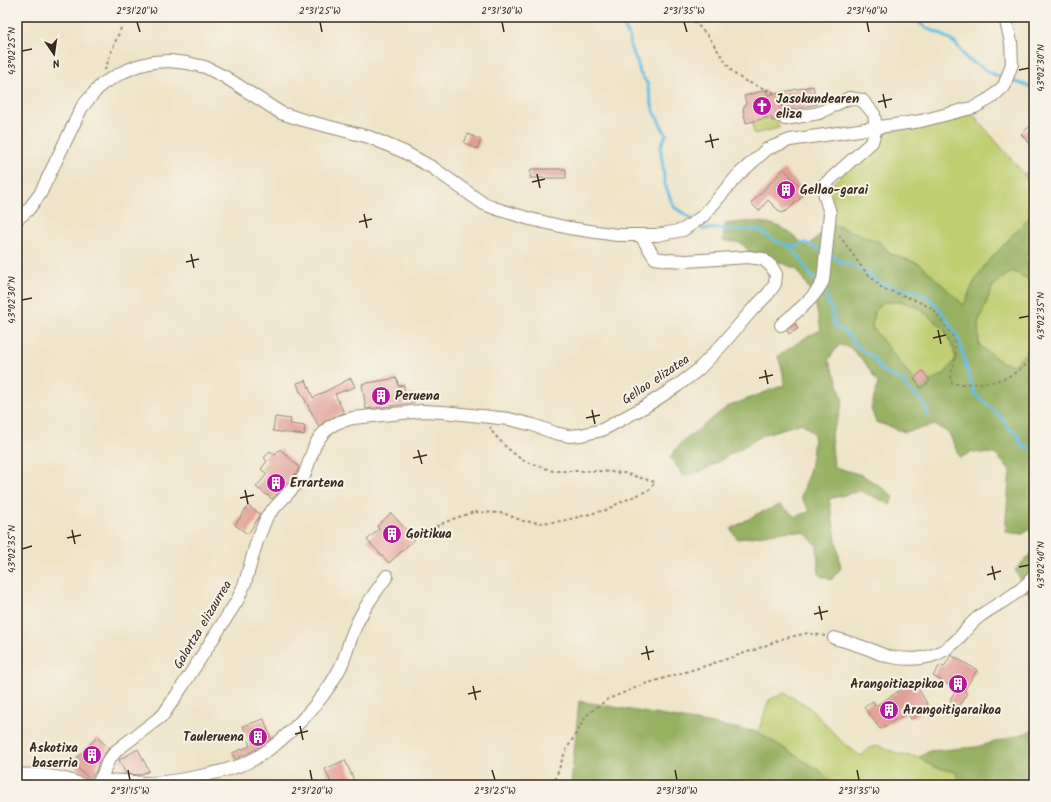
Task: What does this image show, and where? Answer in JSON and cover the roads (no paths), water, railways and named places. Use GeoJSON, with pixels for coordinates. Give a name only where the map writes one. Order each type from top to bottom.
{"type":"FeatureCollection","features":[{"type":"Feature","properties":{"kind":"street"},"geometry":{"type":"LineString","coordinates":[[17,219],[28,210],[40,194],[82,107],[102,84],[137,66],[153,62],[169,61],[187,62],[205,67],[225,77],[281,113],[302,120],[369,137],[404,152],[433,168],[484,204],[496,209],[569,228],[617,235],[657,235],[683,230],[704,216],[738,174],[767,149],[790,140],[921,121],[975,107],[991,98],[1004,86],[1012,64],[1012,42],[1005,17]]}},
{"type":"Feature","properties":{"kind":"street"},"geometry":{"type":"LineString","coordinates":[[781,326],[802,307],[821,284],[830,223],[830,213],[825,197],[824,185],[872,142],[876,128],[874,114],[862,100],[849,98],[819,113],[785,119]]}},
{"type":"Feature","properties":{"kind":"street","name":"Gellao elizatea"},"geometry":{"type":"LineString","coordinates":[[429,412],[509,419],[569,436],[602,430],[646,406],[677,386],[698,370],[768,294],[775,284],[776,274],[771,266],[763,259],[748,257],[687,261],[655,258],[641,236]]}},
{"type":"Feature","properties":{"kind":"street","name":"Galartza elizaurrea"},"geometry":{"type":"LineString","coordinates":[[97,785],[104,774],[108,761],[117,750],[163,715],[237,601],[245,584],[256,544],[268,516],[304,476],[315,445],[320,437],[329,427],[353,418],[407,412],[429,412]]}},
{"type":"Feature","properties":{"kind":"street","name":"Galartza elizaurrea"},"geometry":{"type":"LineString","coordinates":[[97,785],[108,780],[145,783],[161,782],[202,775],[238,766],[254,760],[275,746],[296,727],[326,692],[340,669],[354,630],[364,609],[387,576]]}},
{"type":"Feature","properties":{"kind":"street"},"geometry":{"type":"LineString","coordinates":[[834,638],[891,657],[914,659],[938,654],[955,643],[968,626],[980,616],[1026,586],[1034,576]]}},
{"type":"Feature","properties":{"kind":"street"},"geometry":{"type":"LineString","coordinates":[[17,775],[60,778],[83,785]]}},
{"type":"Feature","properties":{"kind":"waterway"},"geometry":{"type":"LineString","coordinates":[[620,17],[629,36],[631,49],[637,61],[640,73],[647,83],[653,109],[666,135],[661,146],[665,185],[674,207],[692,219]]}},
{"type":"Feature","properties":{"kind":"waterway"},"geometry":{"type":"LineString","coordinates":[[913,17],[926,28],[939,33],[956,44],[967,59],[993,74],[1004,78]]}},
{"type":"Feature","properties":{"kind":"waterway"},"geometry":{"type":"LineString","coordinates":[[1009,80],[1034,88]]}},
{"type":"Feature","properties":{"kind":"waterway"},"geometry":{"type":"LineString","coordinates":[[700,226],[703,229],[719,228],[726,230],[759,230],[777,242],[793,246],[806,243],[822,251]]}},
{"type":"Feature","properties":{"kind":"waterway"},"geometry":{"type":"LineString","coordinates":[[788,246],[797,254],[811,276],[818,282]]}},
{"type":"Feature","properties":{"kind":"waterway"},"geometry":{"type":"LineString","coordinates":[[829,254],[842,263],[849,264],[860,269],[882,284],[918,292],[927,296],[941,311],[958,337],[976,395],[1003,419],[1008,428],[1017,434],[1023,447],[1034,447]]}},
{"type":"Feature","properties":{"kind":"waterway"},"geometry":{"type":"LineString","coordinates":[[824,287],[834,325],[849,335],[853,342],[874,358],[884,372],[903,381],[908,390],[917,396],[925,405],[928,417]]}},
{"type":"Feature","properties":{"kind":"place","name":"Jasokundearen eliza"},"geometry":{"type":"Point","coordinates":[762,106]}},
{"type":"Feature","properties":{"kind":"place","name":"Gellao-garai"},"geometry":{"type":"Point","coordinates":[786,190]}},
{"type":"Feature","properties":{"kind":"place","name":"Peruena"},"geometry":{"type":"Point","coordinates":[381,396]}},
{"type":"Feature","properties":{"kind":"place","name":"Errartena"},"geometry":{"type":"Point","coordinates":[276,483]}},
{"type":"Feature","properties":{"kind":"place","name":"Goitikua"},"geometry":{"type":"Point","coordinates":[392,534]}},
{"type":"Feature","properties":{"kind":"place","name":"Arangoitiazpikoa"},"geometry":{"type":"Point","coordinates":[958,684]}},
{"type":"Feature","properties":{"kind":"place","name":"Arangoitigaraikoa"},"geometry":{"type":"Point","coordinates":[889,710]}},
{"type":"Feature","properties":{"kind":"place","name":"Tauleruena"},"geometry":{"type":"Point","coordinates":[258,737]}},
{"type":"Feature","properties":{"kind":"place","name":"Askotixa baserria"},"geometry":{"type":"Point","coordinates":[92,755]}}]}
